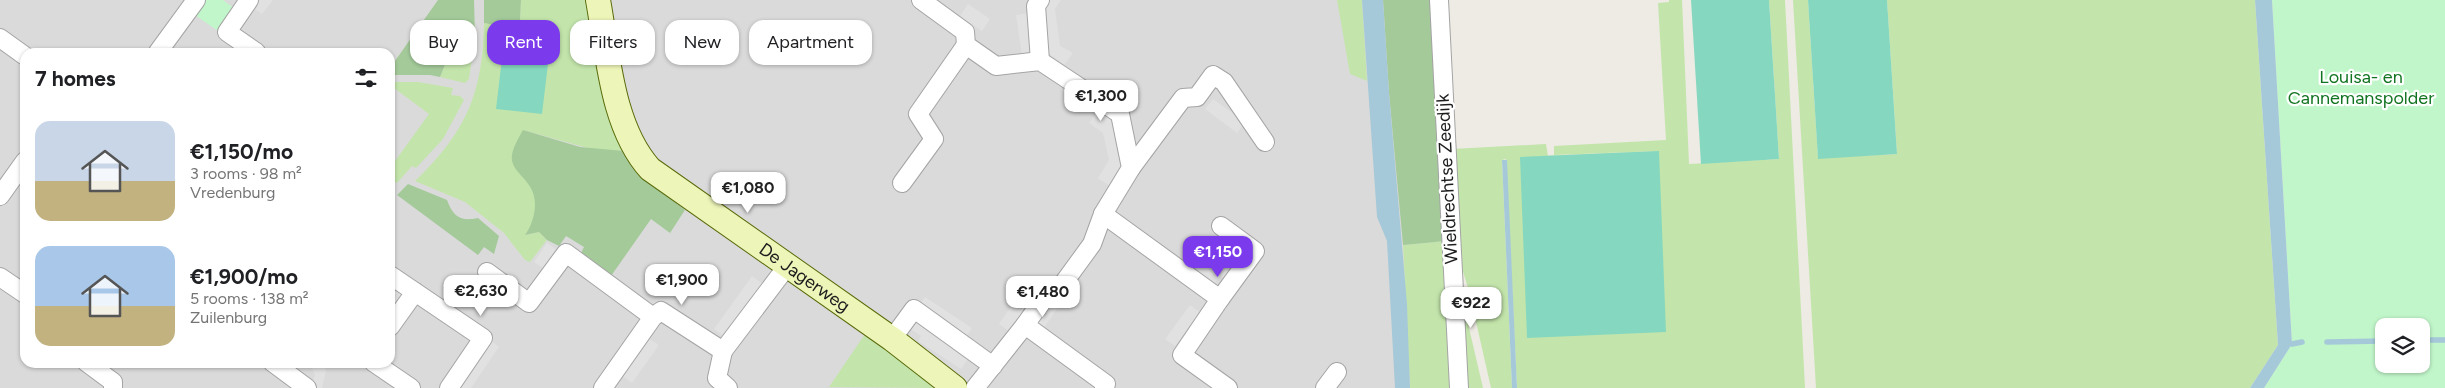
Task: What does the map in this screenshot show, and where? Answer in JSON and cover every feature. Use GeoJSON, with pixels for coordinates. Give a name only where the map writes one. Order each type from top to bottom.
{"type":"FeatureCollection","features":[{"type":"Feature","properties":{"kind":"street"},"geometry":{"type":"LineString","coordinates":[[161,48],[196,0]]}},
{"type":"Feature","properties":{"kind":"street","name":"De Jagerweg"},"geometry":{"type":"LineString","coordinates":[[598,0],[622,122],[637,152],[660,177],[892,339],[955,388]]}},
{"type":"Feature","properties":{"kind":"street"},"geometry":{"type":"LineString","coordinates":[[902,183],[934,139],[918,114],[966,45],[965,32],[921,0]]}},
{"type":"Feature","properties":{"kind":"street"},"geometry":{"type":"LineString","coordinates":[[1040,0],[1036,6],[1040,61]]}},
{"type":"Feature","properties":{"kind":"street","name":"Wieldrechtse Zeedijk"},"geometry":{"type":"LineString","coordinates":[[1439,0],[1459,388]]}},
{"type":"Feature","properties":{"kind":"street"},"geometry":{"type":"LineString","coordinates":[[242,2],[227,32],[250,48]]}},
{"type":"Feature","properties":{"kind":"street"},"geometry":{"type":"LineString","coordinates":[[0,38],[20,52]]}},
{"type":"Feature","properties":{"kind":"street"},"geometry":{"type":"LineString","coordinates":[[966,45],[996,66],[1040,61],[1120,114],[1131,168]]}},
{"type":"Feature","properties":{"kind":"street"},"geometry":{"type":"LineString","coordinates":[[975,388],[1047,294],[1057,292],[1092,244],[1103,214],[1131,168],[1183,98],[1196,97],[1213,75],[1224,82],[1265,142]]}},
{"type":"Feature","properties":{"kind":"street"},"geometry":{"type":"LineString","coordinates":[[0,196],[20,168]]}},
{"type":"Feature","properties":{"kind":"street"},"geometry":{"type":"LineString","coordinates":[[1103,214],[1220,299]]}},
{"type":"Feature","properties":{"kind":"street"},"geometry":{"type":"LineString","coordinates":[[1221,226],[1256,250],[1182,355],[1228,388]]}},
{"type":"Feature","properties":{"kind":"street"},"geometry":{"type":"LineString","coordinates":[[487,272],[529,303],[566,253],[653,317]]}},
{"type":"Feature","properties":{"kind":"street"},"geometry":{"type":"LineString","coordinates":[[728,388],[717,378],[723,351],[788,265]]}},
{"type":"Feature","properties":{"kind":"street"},"geometry":{"type":"LineString","coordinates":[[0,276],[20,290]]}},
{"type":"Feature","properties":{"kind":"street"},"geometry":{"type":"LineString","coordinates":[[395,278],[483,338],[449,388]]}},
{"type":"Feature","properties":{"kind":"street"},"geometry":{"type":"LineString","coordinates":[[395,320],[415,292]]}},
{"type":"Feature","properties":{"kind":"street"},"geometry":{"type":"LineString","coordinates":[[892,339],[914,309],[992,366]]}},
{"type":"Feature","properties":{"kind":"street"},"geometry":{"type":"LineString","coordinates":[[603,388],[653,317],[661,311],[723,351]]}},
{"type":"Feature","properties":{"kind":"street"},"geometry":{"type":"LineString","coordinates":[[1025,325],[1106,384],[1104,388]]}},
{"type":"Feature","properties":{"kind":"street"},"geometry":{"type":"LineString","coordinates":[[94,368],[113,382],[113,388]]}},
{"type":"Feature","properties":{"kind":"street"},"geometry":{"type":"LineString","coordinates":[[280,368],[307,388]]}},
{"type":"Feature","properties":{"kind":"street"},"geometry":{"type":"LineString","coordinates":[[382,368],[411,388]]}},
{"type":"Feature","properties":{"kind":"street"},"geometry":{"type":"LineString","coordinates":[[1325,388],[1337,372]]}},
{"type":"Feature","properties":{"kind":"shaded area"},"geometry":{"type":"Polygon","coordinates":[[[0,0],[1430,0],[1437,388],[0,388],[0,0]]]}},
{"type":"Feature","properties":{"kind":"shaded area"},"geometry":{"type":"Polygon","coordinates":[[[257,0],[273,0],[262,14],[252,7],[257,0]]]}},
{"type":"Feature","properties":{"kind":"shaded area"},"geometry":{"type":"Polygon","coordinates":[[[1046,0],[1061,0],[1055,9],[1060,46],[1073,53],[1064,65],[1048,53],[1041,6],[1046,0]]]}},
{"type":"Feature","properties":{"kind":"shaded area"},"geometry":{"type":"Polygon","coordinates":[[[968,4],[990,19],[982,31],[960,16],[968,4]]]}},
{"type":"Feature","properties":{"kind":"shaded area"},"geometry":{"type":"Polygon","coordinates":[[[1030,13],[1036,52],[1022,55],[1016,15],[1030,13]]]}},
{"type":"Feature","properties":{"kind":"shaded area"},"geometry":{"type":"Polygon","coordinates":[[[1213,99],[1245,122],[1237,133],[1205,109],[1213,99]]]}},
{"type":"Feature","properties":{"kind":"shaded area"},"geometry":{"type":"Polygon","coordinates":[[[1098,110],[1116,122],[1123,168],[1111,187],[1098,178],[1109,160],[1103,133],[1089,123],[1098,110]]]}},
{"type":"Feature","properties":{"kind":"shaded area"},"geometry":{"type":"Polygon","coordinates":[[[547,243],[556,249],[543,268],[534,262],[547,243]]]}},
{"type":"Feature","properties":{"kind":"shaded area"},"geometry":{"type":"Polygon","coordinates":[[[1232,254],[1242,261],[1228,281],[1220,276],[1212,287],[1188,271],[1196,260],[1218,276],[1232,254]]]}},
{"type":"Feature","properties":{"kind":"shaded area"},"geometry":{"type":"Polygon","coordinates":[[[752,276],[763,284],[725,337],[714,329],[752,276]]]}},
{"type":"Feature","properties":{"kind":"shaded area"},"geometry":{"type":"Polygon","coordinates":[[[1031,277],[1042,284],[1009,331],[999,324],[1031,277]]]}},
{"type":"Feature","properties":{"kind":"shaded area"},"geometry":{"type":"Polygon","coordinates":[[[397,289],[408,296],[395,315],[395,292],[397,289]]]}},
{"type":"Feature","properties":{"kind":"shaded area"},"geometry":{"type":"Polygon","coordinates":[[[925,297],[972,328],[965,339],[976,347],[961,369],[918,341],[921,336],[906,326],[925,297]]]}},
{"type":"Feature","properties":{"kind":"shaded area"},"geometry":{"type":"Polygon","coordinates":[[[1053,297],[1061,303],[1043,329],[1034,323],[1053,297]]]}},
{"type":"Feature","properties":{"kind":"shaded area"},"geometry":{"type":"Polygon","coordinates":[[[1190,305],[1200,312],[1175,346],[1165,339],[1190,305]]]}},
{"type":"Feature","properties":{"kind":"shaded area"},"geometry":{"type":"Polygon","coordinates":[[[648,338],[659,345],[632,383],[622,376],[648,338]]]}},
{"type":"Feature","properties":{"kind":"shaded area"},"geometry":{"type":"Polygon","coordinates":[[[489,339],[499,347],[471,388],[455,388],[489,339]]]}},
{"type":"Feature","properties":{"kind":"shaded area"},"geometry":{"type":"Polygon","coordinates":[[[312,368],[325,368],[322,388],[311,386],[315,375],[312,368]]]}},
{"type":"Feature","properties":{"kind":"green space"},"geometry":{"type":"Polygon","coordinates":[[[205,0],[223,0],[234,8],[218,31],[195,15],[205,0]]]}},
{"type":"Feature","properties":{"kind":"green space"},"geometry":{"type":"Polygon","coordinates":[[[438,0],[474,0],[475,20],[424,20],[438,0]]]}},
{"type":"Feature","properties":{"kind":"green space"},"geometry":{"type":"Polygon","coordinates":[[[484,0],[521,0],[520,20],[487,20],[487,24],[484,23],[484,0]]]}},
{"type":"Feature","properties":{"kind":"green space"},"geometry":{"type":"Polygon","coordinates":[[[521,0],[585,0],[590,20],[570,20],[570,65],[600,65],[615,133],[624,151],[595,150],[523,130],[528,181],[534,191],[536,204],[533,221],[526,235],[539,232],[547,240],[530,262],[525,260],[504,233],[465,202],[415,181],[447,145],[459,128],[468,110],[480,70],[484,23],[487,24],[487,65],[560,65],[560,20],[520,20],[521,0]]]}},
{"type":"Feature","properties":{"kind":"green space"},"geometry":{"type":"Polygon","coordinates":[[[1337,0],[1362,0],[1367,81],[1350,74],[1337,0]]]}},
{"type":"Feature","properties":{"kind":"green space"},"geometry":{"type":"Polygon","coordinates":[[[1383,0],[1430,0],[1446,241],[1403,245],[1389,93],[1383,0]]]}},
{"type":"Feature","properties":{"kind":"green space"},"geometry":{"type":"Polygon","coordinates":[[[1669,0],[1682,0],[1689,164],[1779,159],[1769,0],[1785,0],[1805,388],[1517,388],[1506,159],[1502,160],[1512,388],[1491,388],[1469,291],[1461,265],[1452,149],[1546,144],[1548,156],[1659,151],[1554,155],[1554,146],[1666,140],[1658,3],[1669,2],[1669,0]]]}},
{"type":"Feature","properties":{"kind":"green space"},"geometry":{"type":"Polygon","coordinates":[[[1691,0],[1769,0],[1779,159],[1701,164],[1691,0]]]}},
{"type":"Feature","properties":{"kind":"green space"},"geometry":{"type":"Polygon","coordinates":[[[1793,0],[1808,0],[1818,158],[1897,154],[1887,0],[2255,0],[2278,345],[2250,388],[1816,388],[1793,0]]]}},
{"type":"Feature","properties":{"kind":"green space"},"geometry":{"type":"Polygon","coordinates":[[[1808,0],[1887,0],[1897,154],[1818,159],[1808,0]]]}},
{"type":"Feature","properties":{"kind":"green space","name":"Louisa- en Cannemanspolder"},"geometry":{"type":"Polygon","coordinates":[[[2272,0],[2445,0],[2445,388],[2264,388],[2292,344],[2272,0]]]}},
{"type":"Feature","properties":{"kind":"green space"},"geometry":{"type":"Polygon","coordinates":[[[410,40],[410,65],[445,65],[440,77],[430,75],[395,75],[395,61],[410,40]]]}},
{"type":"Feature","properties":{"kind":"green space"},"geometry":{"type":"Polygon","coordinates":[[[445,65],[471,65],[469,79],[465,83],[440,77],[445,65]]]}},
{"type":"Feature","properties":{"kind":"green space"},"geometry":{"type":"Polygon","coordinates":[[[501,65],[548,65],[542,114],[496,109],[501,65]]]}},
{"type":"Feature","properties":{"kind":"green space"},"geometry":{"type":"Polygon","coordinates":[[[395,82],[418,82],[453,88],[451,95],[460,96],[464,100],[443,139],[416,168],[412,166],[397,183],[395,182],[395,161],[429,114],[395,89],[395,82]]]}},
{"type":"Feature","properties":{"kind":"green space"},"geometry":{"type":"Polygon","coordinates":[[[523,130],[580,147],[624,151],[636,172],[685,210],[670,233],[651,219],[611,276],[580,255],[584,247],[566,236],[559,246],[547,240],[539,232],[525,235],[534,214],[535,202],[529,185],[512,162],[515,145],[523,130]]]}},
{"type":"Feature","properties":{"kind":"green space"},"geometry":{"type":"Polygon","coordinates":[[[1659,151],[1666,332],[1527,338],[1520,157],[1659,151]]]}},
{"type":"Feature","properties":{"kind":"green space"},"geometry":{"type":"Polygon","coordinates":[[[408,184],[447,200],[458,217],[466,219],[478,218],[499,236],[494,254],[484,247],[478,255],[397,195],[408,184]]]}},
{"type":"Feature","properties":{"kind":"green space"},"geometry":{"type":"Polygon","coordinates":[[[1446,241],[1454,388],[1410,388],[1403,245],[1446,241]]]}},
{"type":"Feature","properties":{"kind":"green space"},"geometry":{"type":"Polygon","coordinates":[[[1462,298],[1483,388],[1464,388],[1462,298]]]}},
{"type":"Feature","properties":{"kind":"green space"},"geometry":{"type":"Polygon","coordinates":[[[865,334],[933,384],[935,388],[829,387],[865,334]]]}},
{"type":"Feature","properties":{"kind":"water"},"geometry":{"type":"Polygon","coordinates":[[[1362,0],[1383,0],[1407,304],[1410,388],[1395,388],[1387,241],[1377,217],[1362,0]]]}},
{"type":"Feature","properties":{"kind":"water"},"geometry":{"type":"Polygon","coordinates":[[[2255,0],[2272,0],[2292,344],[2264,388],[2250,388],[2278,345],[2255,0]]]}},
{"type":"Feature","properties":{"kind":"water"},"geometry":{"type":"Polygon","coordinates":[[[1502,160],[1507,160],[1517,388],[1512,388],[1502,160]]]}},
{"type":"Feature","properties":{"kind":"waterway"},"geometry":{"type":"LineString","coordinates":[[2430,340],[2445,340]]}},
{"type":"Feature","properties":{"kind":"waterway"},"geometry":{"type":"LineString","coordinates":[[2327,342],[2375,341]]}},
{"type":"Feature","properties":{"kind":"waterway"},"geometry":{"type":"LineString","coordinates":[[2292,344],[2302,342]]}}]}
